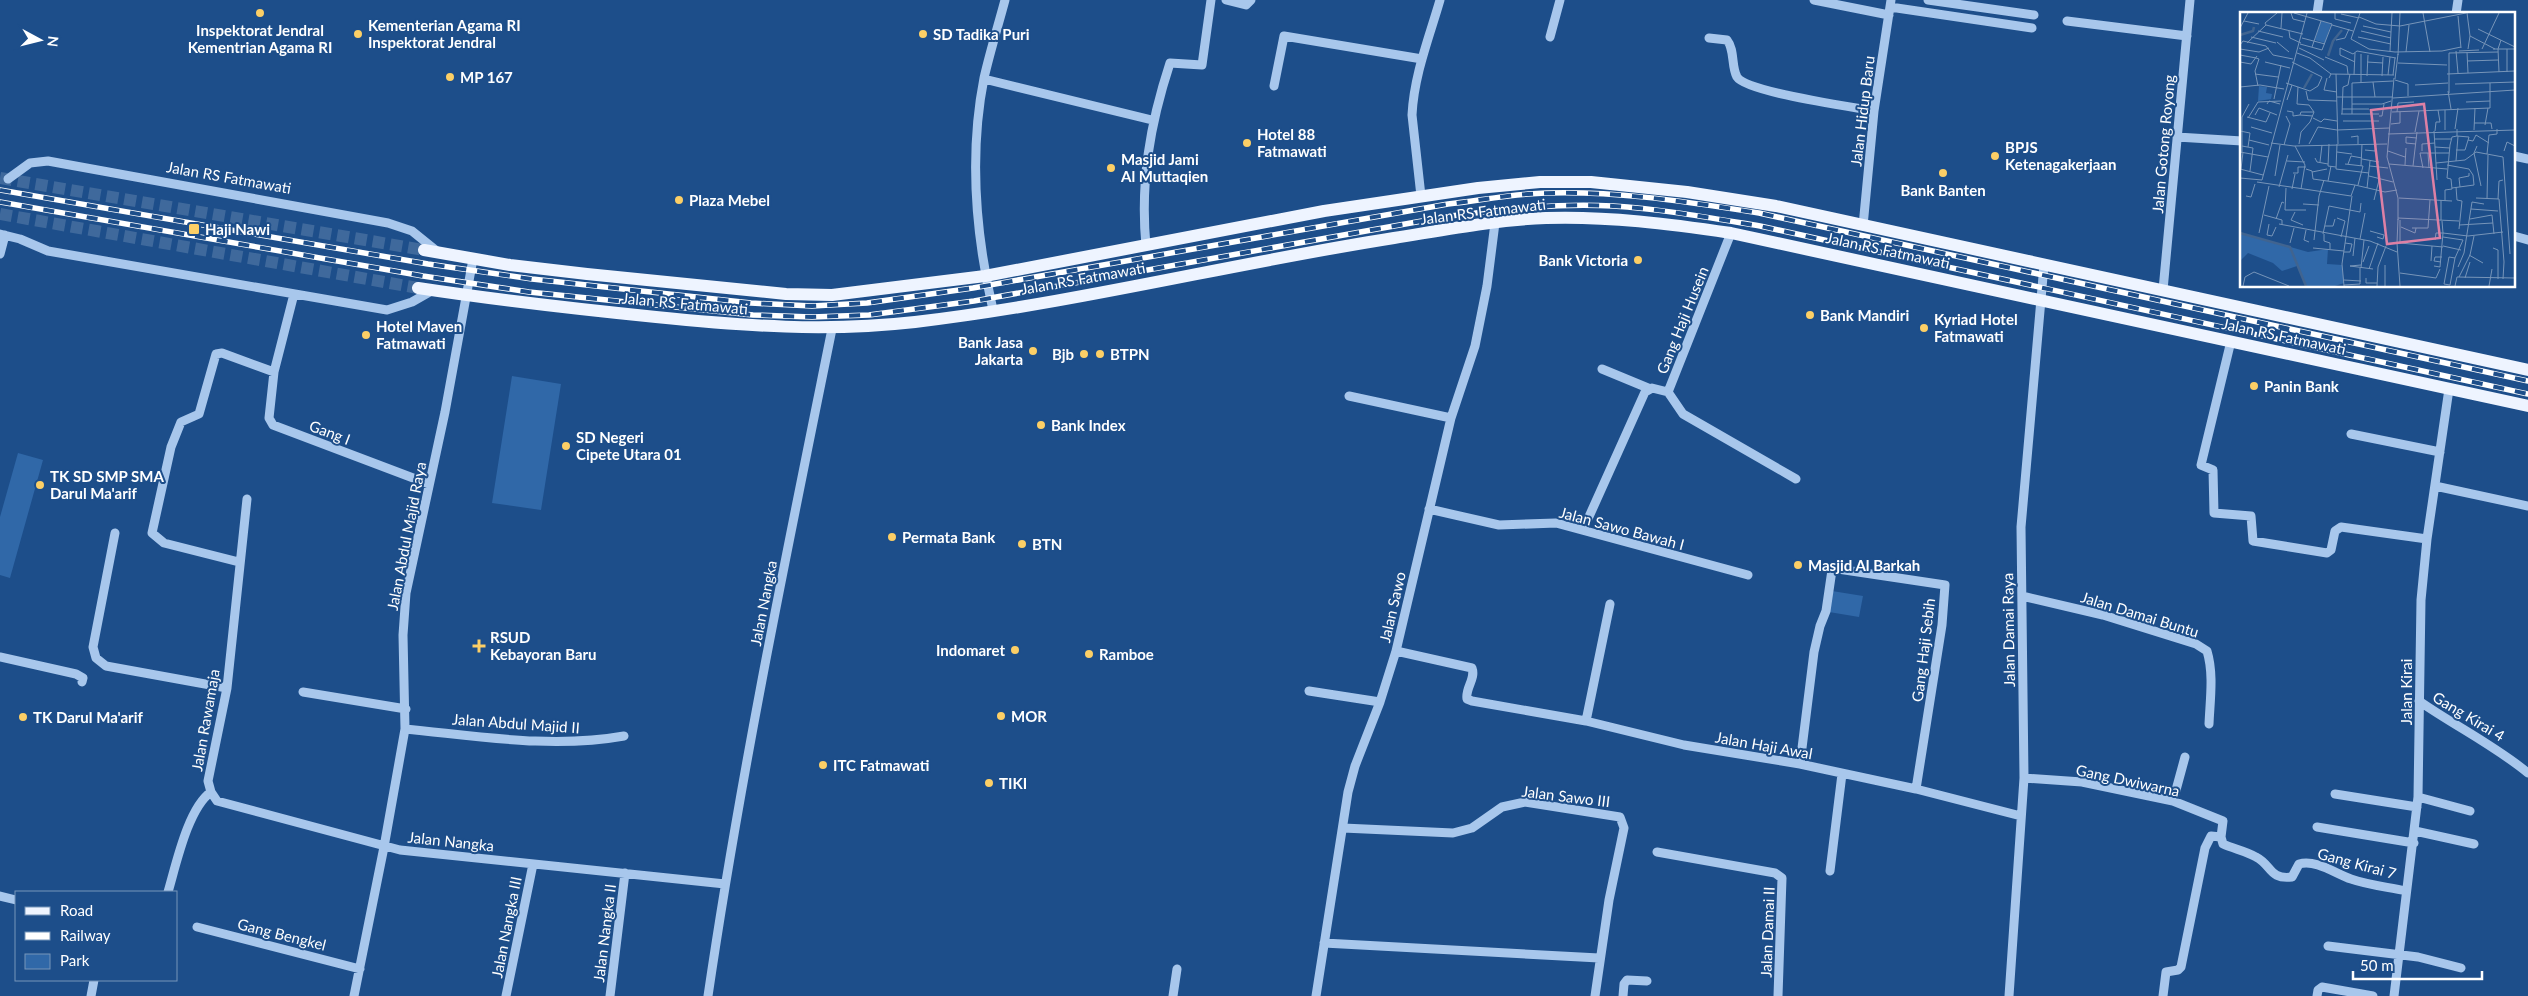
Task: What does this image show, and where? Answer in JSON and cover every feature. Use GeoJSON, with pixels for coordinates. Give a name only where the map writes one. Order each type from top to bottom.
{"type":"FeatureCollection","features":[{"type":"Feature","properties":{"kind":"main road","name":"Jalan RS Fatmawati"},"geometry":{"type":"LineString","coordinates":[[424,250],[473,259],[587,274],[786,294],[832,295],[985,276],[1324,211],[1421,196],[1522,184],[1591,182],[1733,198],[2528,370]]}},
{"type":"Feature","properties":{"kind":"main road","name":"Jalan RS Fatmawati"},"geometry":{"type":"LineString","coordinates":[[418,288],[468,296],[688,320],[775,328],[832,329],[915,322],[993,310],[1330,248],[1495,223],[1548,218],[1622,220],[1732,233],[2528,406]]}},
{"type":"Feature","properties":{"kind":"street"},"geometry":{"type":"LineString","coordinates":[[993,310],[985,276],[976,162],[984,79],[1005,0]]}},
{"type":"Feature","properties":{"kind":"street"},"geometry":{"type":"LineString","coordinates":[[1146,246],[1143,204],[1152,120],[1170,63],[1202,65],[1212,0]]}},
{"type":"Feature","properties":{"kind":"street"},"geometry":{"type":"LineString","coordinates":[[1226,0],[1246,5],[1251,0]]}},
{"type":"Feature","properties":{"kind":"street"},"geometry":{"type":"LineString","coordinates":[[1421,196],[1412,115],[1414,89],[1440,0]]}},
{"type":"Feature","properties":{"kind":"street"},"geometry":{"type":"LineString","coordinates":[[1550,37],[1560,0]]}},
{"type":"Feature","properties":{"kind":"street"},"geometry":{"type":"LineString","coordinates":[[1814,0],[1890,8],[2032,28]]}},
{"type":"Feature","properties":{"kind":"street"},"geometry":{"type":"LineString","coordinates":[[1928,0],[2034,15]]}},
{"type":"Feature","properties":{"kind":"street","name":"Jalan Gotong Royong"},"geometry":{"type":"LineString","coordinates":[[2163,290],[2190,0]]}},
{"type":"Feature","properties":{"kind":"street","name":"Jalan Hidup Baru"},"geometry":{"type":"LineString","coordinates":[[1863,226],[1874,111],[1890,8]]}},
{"type":"Feature","properties":{"kind":"street"},"geometry":{"type":"LineString","coordinates":[[2066,21],[2187,36]]}},
{"type":"Feature","properties":{"kind":"street"},"geometry":{"type":"LineString","coordinates":[[1274,86],[1284,36],[1422,59]]}},
{"type":"Feature","properties":{"kind":"street"},"geometry":{"type":"LineString","coordinates":[[1709,38],[1727,40],[1737,77],[1746,84],[1782,94],[1874,111]]}},
{"type":"Feature","properties":{"kind":"street"},"geometry":{"type":"LineString","coordinates":[[984,79],[1152,120]]}},
{"type":"Feature","properties":{"kind":"street"},"geometry":{"type":"LineString","coordinates":[[2177,137],[2240,141]]}},
{"type":"Feature","properties":{"kind":"street","name":"Jalan RS Fatmawati"},"geometry":{"type":"LineString","coordinates":[[8,178],[30,163],[48,161],[388,223],[412,231],[440,253]]}},
{"type":"Feature","properties":{"kind":"street","name":"Jalan Sawo"},"geometry":{"type":"LineString","coordinates":[[1316,996],[1355,766],[1380,702],[1396,651],[1451,418],[1475,346],[1488,278],[1495,223]]}},
{"type":"Feature","properties":{"kind":"street","name":"Gang Haji Husein"},"geometry":{"type":"LineString","coordinates":[[1583,530],[1648,388],[1668,392],[1732,233]]}},
{"type":"Feature","properties":{"kind":"street"},"geometry":{"type":"LineString","coordinates":[[0,254],[2,234],[48,251],[387,310],[406,304],[433,290]]}},
{"type":"Feature","properties":{"kind":"street","name":"Jalan Abdul Majid Raya"},"geometry":{"type":"LineString","coordinates":[[354,996],[384,847],[405,729],[403,635],[406,593],[468,296],[473,259]]}},
{"type":"Feature","properties":{"kind":"street","name":"Jalan Damai Raya"},"geometry":{"type":"LineString","coordinates":[[2009,996],[2024,778],[2021,527],[2044,265]]}},
{"type":"Feature","properties":{"kind":"street","name":"Gang I"},"geometry":{"type":"LineString","coordinates":[[294,294],[274,372],[269,418],[273,425],[429,484]]}},
{"type":"Feature","properties":{"kind":"street","name":"Jalan Nangka"},"geometry":{"type":"LineString","coordinates":[[708,996],[725,884],[771,628],[832,329]]}},
{"type":"Feature","properties":{"kind":"street"},"geometry":{"type":"LineString","coordinates":[[2231,342],[2201,465],[2213,470],[2214,513],[2250,516],[2253,541],[2327,553],[2331,550],[2335,531],[2338,527],[2427,538]]}},
{"type":"Feature","properties":{"kind":"street"},"geometry":{"type":"LineString","coordinates":[[239,562],[164,543],[152,533],[170,448],[181,422],[199,414],[216,354],[222,353],[274,372]]}},
{"type":"Feature","properties":{"kind":"street"},"geometry":{"type":"LineString","coordinates":[[1602,369],[1648,388]]}},
{"type":"Feature","properties":{"kind":"street","name":"Jalan Kirai"},"geometry":{"type":"LineString","coordinates":[[2394,996],[2406,891],[2414,843],[2418,797],[2422,600],[2427,538],[2449,389]]}},
{"type":"Feature","properties":{"kind":"street"},"geometry":{"type":"LineString","coordinates":[[1668,392],[1683,414],[1796,479]]}},
{"type":"Feature","properties":{"kind":"street"},"geometry":{"type":"LineString","coordinates":[[1349,396],[1451,418]]}},
{"type":"Feature","properties":{"kind":"street"},"geometry":{"type":"LineString","coordinates":[[2351,434],[2440,452]]}},
{"type":"Feature","properties":{"kind":"street"},"geometry":{"type":"LineString","coordinates":[[2436,486],[2528,506]]}},
{"type":"Feature","properties":{"kind":"street","name":"Jalan Rawamaja"},"geometry":{"type":"LineString","coordinates":[[247,499],[227,688],[208,781],[211,792],[217,801],[384,847]]}},
{"type":"Feature","properties":{"kind":"street","name":"Jalan Sawo Bawah I"},"geometry":{"type":"LineString","coordinates":[[1429,509],[1499,526],[1556,523],[1748,575]]}},
{"type":"Feature","properties":{"kind":"street"},"geometry":{"type":"LineString","coordinates":[[114,532],[93,647],[96,658],[106,666],[227,688]]}},
{"type":"Feature","properties":{"kind":"street","name":"Gang Haji Sebih"},"geometry":{"type":"LineString","coordinates":[[1800,764],[1812,662],[1820,626],[1826,611],[1832,570],[1838,568],[1945,585],[1942,625],[1916,789]]}},
{"type":"Feature","properties":{"kind":"street","name":"Jalan Damai Buntu"},"geometry":{"type":"LineString","coordinates":[[2022,596],[2112,618],[2196,644],[2207,651],[2210,661],[2211,690],[2209,724]]}},
{"type":"Feature","properties":{"kind":"street"},"geometry":{"type":"LineString","coordinates":[[1586,721],[1610,604]]}},
{"type":"Feature","properties":{"kind":"street","name":"Jalan Haji Awal"},"geometry":{"type":"LineString","coordinates":[[1396,651],[1472,668],[1474,672],[1466,694],[1467,699],[1501,707],[1586,721],[1684,745],[1800,764],[1916,789],[2021,816]]}},
{"type":"Feature","properties":{"kind":"street"},"geometry":{"type":"LineString","coordinates":[[0,657],[76,674],[83,678],[82,682]]}},
{"type":"Feature","properties":{"kind":"street"},"geometry":{"type":"LineString","coordinates":[[1309,691],[1380,702]]}},
{"type":"Feature","properties":{"kind":"street"},"geometry":{"type":"LineString","coordinates":[[304,692],[406,709]]}},
{"type":"Feature","properties":{"kind":"street","name":"Gang Kirai 4"},"geometry":{"type":"LineString","coordinates":[[2419,701],[2454,726],[2504,754],[2528,773]]}},
{"type":"Feature","properties":{"kind":"street","name":"Jalan Abdul Majid II"},"geometry":{"type":"LineString","coordinates":[[405,729],[543,742],[581,742],[624,736]]}},
{"type":"Feature","properties":{"kind":"street"},"geometry":{"type":"LineString","coordinates":[[2173,801],[2185,757]]}},
{"type":"Feature","properties":{"kind":"street"},"geometry":{"type":"LineString","coordinates":[[1830,871],[1842,774]]}},
{"type":"Feature","properties":{"kind":"street","name":"Gang Dwiwarna"},"geometry":{"type":"LineString","coordinates":[[2024,778],[2082,782],[2173,801],[2223,821],[2221,837]]}},
{"type":"Feature","properties":{"kind":"street"},"geometry":{"type":"LineString","coordinates":[[168,891],[183,843],[198,807],[204,796],[211,792]]}},
{"type":"Feature","properties":{"kind":"street"},"geometry":{"type":"LineString","coordinates":[[2335,794],[2417,807]]}},
{"type":"Feature","properties":{"kind":"street"},"geometry":{"type":"LineString","coordinates":[[2418,797],[2470,811]]}},
{"type":"Feature","properties":{"kind":"street","name":"Jalan Sawo III"},"geometry":{"type":"LineString","coordinates":[[1343,828],[1453,833],[1472,828],[1502,807],[1524,802],[1620,817],[1624,828],[1599,958],[1595,996]]}},
{"type":"Feature","properties":{"kind":"street"},"geometry":{"type":"LineString","coordinates":[[2318,827],[2414,843]]}},
{"type":"Feature","properties":{"kind":"street"},"geometry":{"type":"LineString","coordinates":[[2415,831],[2474,844]]}},
{"type":"Feature","properties":{"kind":"street"},"geometry":{"type":"LineString","coordinates":[[2163,996],[2166,972],[2178,970],[2180,967],[2205,848],[2211,836],[2221,837]]}},
{"type":"Feature","properties":{"kind":"street","name":"Gang Kirai 7"},"geometry":{"type":"LineString","coordinates":[[2221,837],[2223,844],[2261,859],[2269,871],[2276,875],[2292,877],[2298,864],[2303,863],[2333,871],[2351,879],[2406,891]]}},
{"type":"Feature","properties":{"kind":"street","name":"Jalan Nangka"},"geometry":{"type":"LineString","coordinates":[[384,847],[725,884]]}},
{"type":"Feature","properties":{"kind":"street","name":"Jalan Damai II"},"geometry":{"type":"LineString","coordinates":[[1657,852],[1775,873],[1782,878],[1778,996]]}},
{"type":"Feature","properties":{"kind":"street","name":"Jalan Nangka III"},"geometry":{"type":"LineString","coordinates":[[506,996],[533,864]]}},
{"type":"Feature","properties":{"kind":"street","name":"Jalan Nangka II"},"geometry":{"type":"LineString","coordinates":[[610,996],[625,873]]}},
{"type":"Feature","properties":{"kind":"street"},"geometry":{"type":"LineString","coordinates":[[0,896],[15,900]]}},
{"type":"Feature","properties":{"kind":"street","name":"Gang Bengkel"},"geometry":{"type":"LineString","coordinates":[[197,927],[360,969]]}},
{"type":"Feature","properties":{"kind":"street"},"geometry":{"type":"LineString","coordinates":[[1324,943],[1599,958]]}},
{"type":"Feature","properties":{"kind":"street"},"geometry":{"type":"LineString","coordinates":[[2328,946],[2418,958],[2461,968]]}},
{"type":"Feature","properties":{"kind":"street"},"geometry":{"type":"LineString","coordinates":[[1173,996],[1177,969]]}},
{"type":"Feature","properties":{"kind":"street"},"geometry":{"type":"LineString","coordinates":[[1623,996],[1624,984],[1627,980],[1647,981]]}},
{"type":"Feature","properties":{"kind":"street"},"geometry":{"type":"LineString","coordinates":[[90,996],[94,981]]}},
{"type":"Feature","properties":{"kind":"street"},"geometry":{"type":"LineString","coordinates":[[2317,996],[2318,990],[2322,987],[2373,996]]}},
{"type":"Feature","properties":{"kind":"green space"},"geometry":{"type":"Polygon","coordinates":[[[512,376],[561,384],[541,510],[492,503],[512,376]]]}},
{"type":"Feature","properties":{"kind":"green space"},"geometry":{"type":"Polygon","coordinates":[[[18,453],[43,460],[10,578],[0,575],[0,517],[18,453]]]}},
{"type":"Feature","properties":{"kind":"green space"},"geometry":{"type":"Polygon","coordinates":[[[1832,591],[1863,596],[1859,617],[1829,612],[1832,591]]]}},
{"type":"Feature","properties":{"kind":"tunnel"},"geometry":{"type":"LineString","coordinates":[[0,178],[424,250]]}},
{"type":"Feature","properties":{"kind":"tunnel"},"geometry":{"type":"LineString","coordinates":[[0,214],[418,288]]}},
{"type":"Feature","properties":{"kind":"railway"},"geometry":{"type":"LineString","coordinates":[[0,190],[428,264],[532,279],[751,303],[812,306],[867,303],[973,288],[1448,204],[1508,196],[1586,193],[1644,197],[1759,213],[2528,381]]}},
{"type":"Feature","properties":{"kind":"railway"},"geometry":{"type":"LineString","coordinates":[[0,202],[423,276],[529,292],[753,315],[812,317],[869,315],[974,301],[1450,216],[1551,206],[1592,205],[1631,207],[1760,226],[2528,394]]}},
{"type":"Feature","properties":{"kind":"place","name":"Inspektorat Jendral Kementrian Agama RI"},"geometry":{"type":"Point","coordinates":[260,13]}},
{"type":"Feature","properties":{"kind":"place","name":"Kementerian Agama RI Inspektorat Jendral"},"geometry":{"type":"Point","coordinates":[358,34]}},
{"type":"Feature","properties":{"kind":"place","name":"SD Tadika Puri"},"geometry":{"type":"Point","coordinates":[923,34]}},
{"type":"Feature","properties":{"kind":"place","name":"MP 167"},"geometry":{"type":"Point","coordinates":[450,77]}},
{"type":"Feature","properties":{"kind":"place","name":"Hotel 88 Fatmawati"},"geometry":{"type":"Point","coordinates":[1247,143]}},
{"type":"Feature","properties":{"kind":"place","name":"BPJS Ketenagakerjaan"},"geometry":{"type":"Point","coordinates":[1995,156]}},
{"type":"Feature","properties":{"kind":"place","name":"Masjid Jami Al Muttaqien"},"geometry":{"type":"Point","coordinates":[1111,168]}},
{"type":"Feature","properties":{"kind":"place","name":"Bank Banten"},"geometry":{"type":"Point","coordinates":[1943,173]}},
{"type":"Feature","properties":{"kind":"place","name":"Plaza Mebel"},"geometry":{"type":"Point","coordinates":[679,200]}},
{"type":"Feature","properties":{"kind":"place","name":"Haji Nawi"},"geometry":{"type":"Point","coordinates":[194,229]}},
{"type":"Feature","properties":{"kind":"place","name":"Bank Victoria"},"geometry":{"type":"Point","coordinates":[1638,260]}},
{"type":"Feature","properties":{"kind":"place","name":"Bank Mandiri"},"geometry":{"type":"Point","coordinates":[1810,315]}},
{"type":"Feature","properties":{"kind":"place","name":"Kyriad Hotel Fatmawati"},"geometry":{"type":"Point","coordinates":[1924,328]}},
{"type":"Feature","properties":{"kind":"place","name":"Hotel Maven Fatmawati"},"geometry":{"type":"Point","coordinates":[366,335]}},
{"type":"Feature","properties":{"kind":"place","name":"Bank Jasa Jakarta"},"geometry":{"type":"Point","coordinates":[1033,351]}},
{"type":"Feature","properties":{"kind":"place","name":"Bjb"},"geometry":{"type":"Point","coordinates":[1084,354]}},
{"type":"Feature","properties":{"kind":"place","name":"BTPN"},"geometry":{"type":"Point","coordinates":[1100,354]}},
{"type":"Feature","properties":{"kind":"place","name":"Panin Bank"},"geometry":{"type":"Point","coordinates":[2254,386]}},
{"type":"Feature","properties":{"kind":"place","name":"Bank Index"},"geometry":{"type":"Point","coordinates":[1041,425]}},
{"type":"Feature","properties":{"kind":"place","name":"SD Negeri Cipete Utara 01"},"geometry":{"type":"Point","coordinates":[566,446]}},
{"type":"Feature","properties":{"kind":"place","name":"TK SD SMP SMA Darul Ma'arif"},"geometry":{"type":"Point","coordinates":[40,485]}},
{"type":"Feature","properties":{"kind":"place","name":"Permata Bank"},"geometry":{"type":"Point","coordinates":[892,537]}},
{"type":"Feature","properties":{"kind":"place","name":"BTN"},"geometry":{"type":"Point","coordinates":[1022,544]}},
{"type":"Feature","properties":{"kind":"place","name":"Masjid Al Barkah"},"geometry":{"type":"Point","coordinates":[1798,565]}},
{"type":"Feature","properties":{"kind":"place","name":"RSUD Kebayoran Baru"},"geometry":{"type":"Point","coordinates":[479,646]}},
{"type":"Feature","properties":{"kind":"place","name":"Indomaret"},"geometry":{"type":"Point","coordinates":[1015,650]}},
{"type":"Feature","properties":{"kind":"place","name":"Ramboe"},"geometry":{"type":"Point","coordinates":[1089,654]}},
{"type":"Feature","properties":{"kind":"place","name":"MOR"},"geometry":{"type":"Point","coordinates":[1001,716]}},
{"type":"Feature","properties":{"kind":"place","name":"TK Darul Ma'arif"},"geometry":{"type":"Point","coordinates":[23,717]}},
{"type":"Feature","properties":{"kind":"place","name":"ITC Fatmawati"},"geometry":{"type":"Point","coordinates":[823,765]}},
{"type":"Feature","properties":{"kind":"place","name":"TIKI"},"geometry":{"type":"Point","coordinates":[989,783]}}]}
